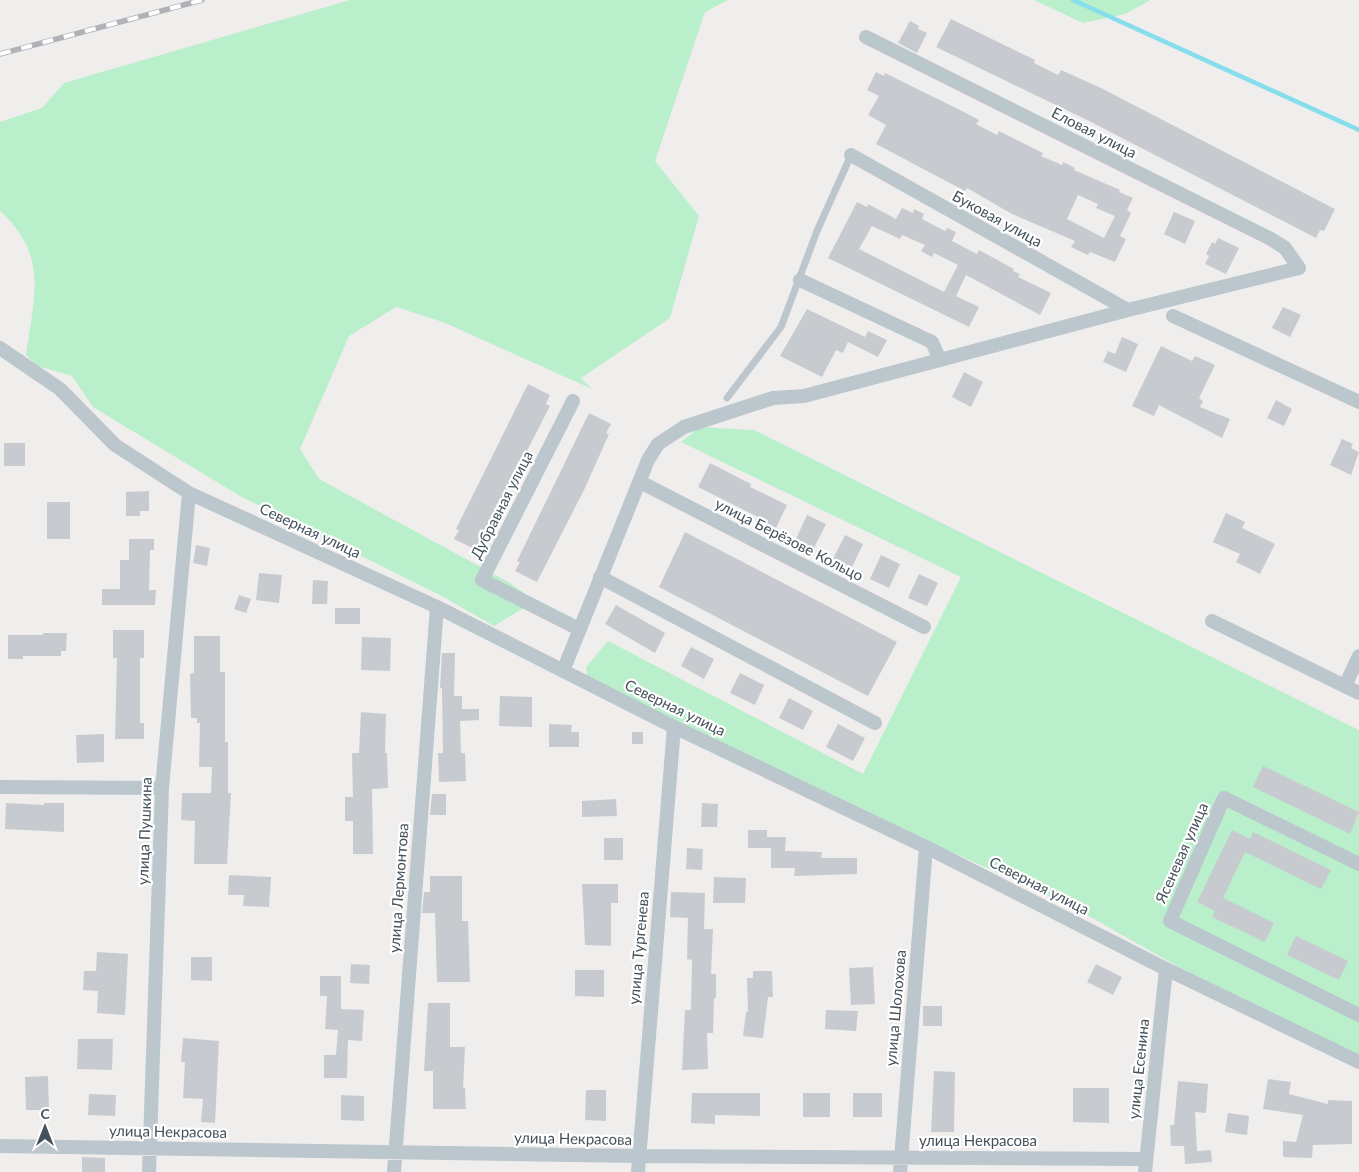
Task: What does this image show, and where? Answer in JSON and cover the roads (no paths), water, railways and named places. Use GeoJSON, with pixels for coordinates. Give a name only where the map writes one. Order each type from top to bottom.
{"type":"FeatureCollection","features":[{"type":"Feature","properties":{"kind":"street","name":"Еловая улица"},"geometry":{"type":"LineString","coordinates":[[866,37],[1271,238],[1285,248],[1299,268],[1128,310]]}},
{"type":"Feature","properties":{"kind":"street","name":"Буковая улица"},"geometry":{"type":"LineString","coordinates":[[851,155],[1128,310]]}},
{"type":"Feature","properties":{"kind":"street"},"geometry":{"type":"LineString","coordinates":[[800,280],[932,342],[940,360]]}},
{"type":"Feature","properties":{"kind":"street"},"geometry":{"type":"LineString","coordinates":[[563,671],[648,460],[658,444],[684,427],[772,398],[804,396],[1128,310]]}},
{"type":"Feature","properties":{"kind":"street"},"geometry":{"type":"LineString","coordinates":[[1173,316],[1359,402]]}},
{"type":"Feature","properties":{"kind":"street","name":"Северная улица"},"geometry":{"type":"LineString","coordinates":[[0,348],[60,389],[115,444],[189,493],[437,608],[674,727],[926,847],[1166,969],[1359,1062]]}},
{"type":"Feature","properties":{"kind":"street","name":"Дубравная улица"},"geometry":{"type":"LineString","coordinates":[[573,402],[482,580],[579,628]]}},
{"type":"Feature","properties":{"kind":"street","name":"улица Берёзове Кольцо"},"geometry":{"type":"LineString","coordinates":[[640,482],[924,627]]}},
{"type":"Feature","properties":{"kind":"street","name":"улица Пушкина"},"geometry":{"type":"LineString","coordinates":[[149,1172],[162,788],[189,493]]}},
{"type":"Feature","properties":{"kind":"street"},"geometry":{"type":"LineString","coordinates":[[600,577],[875,723]]}},
{"type":"Feature","properties":{"kind":"street","name":"улица Лермонтова"},"geometry":{"type":"LineString","coordinates":[[394,1172],[437,608]]}},
{"type":"Feature","properties":{"kind":"street"},"geometry":{"type":"LineString","coordinates":[[1212,621],[1359,693]]}},
{"type":"Feature","properties":{"kind":"street"},"geometry":{"type":"LineString","coordinates":[[1345,686],[1359,656]]}},
{"type":"Feature","properties":{"kind":"street","name":"улица Тургенева"},"geometry":{"type":"LineString","coordinates":[[638,1172],[674,727]]}},
{"type":"Feature","properties":{"kind":"street"},"geometry":{"type":"LineString","coordinates":[[0,786],[162,788]]}},
{"type":"Feature","properties":{"kind":"street","name":"Ясеневая улица"},"geometry":{"type":"LineString","coordinates":[[1359,864],[1224,798],[1170,920],[1359,1015]]}},
{"type":"Feature","properties":{"kind":"street","name":"улица Шолохова"},"geometry":{"type":"LineString","coordinates":[[900,1172],[926,847]]}},
{"type":"Feature","properties":{"kind":"street","name":"улица Есенина"},"geometry":{"type":"LineString","coordinates":[[1145,1165],[1166,969]]}},
{"type":"Feature","properties":{"kind":"street","name":"улица Некрасова"},"geometry":{"type":"LineString","coordinates":[[0,1146],[638,1156],[900,1157],[1145,1165]]}},
{"type":"Feature","properties":{"kind":"lane"},"geometry":{"type":"LineString","coordinates":[[727,398],[781,327],[800,280],[816,231],[851,155]]}},
{"type":"Feature","properties":{"kind":"waterway"},"geometry":{"type":"LineString","coordinates":[[1073,0],[1359,130]]}},
{"type":"Feature","properties":{"kind":"railway"},"geometry":{"type":"LineString","coordinates":[[0,54],[202,0]]}}]}
